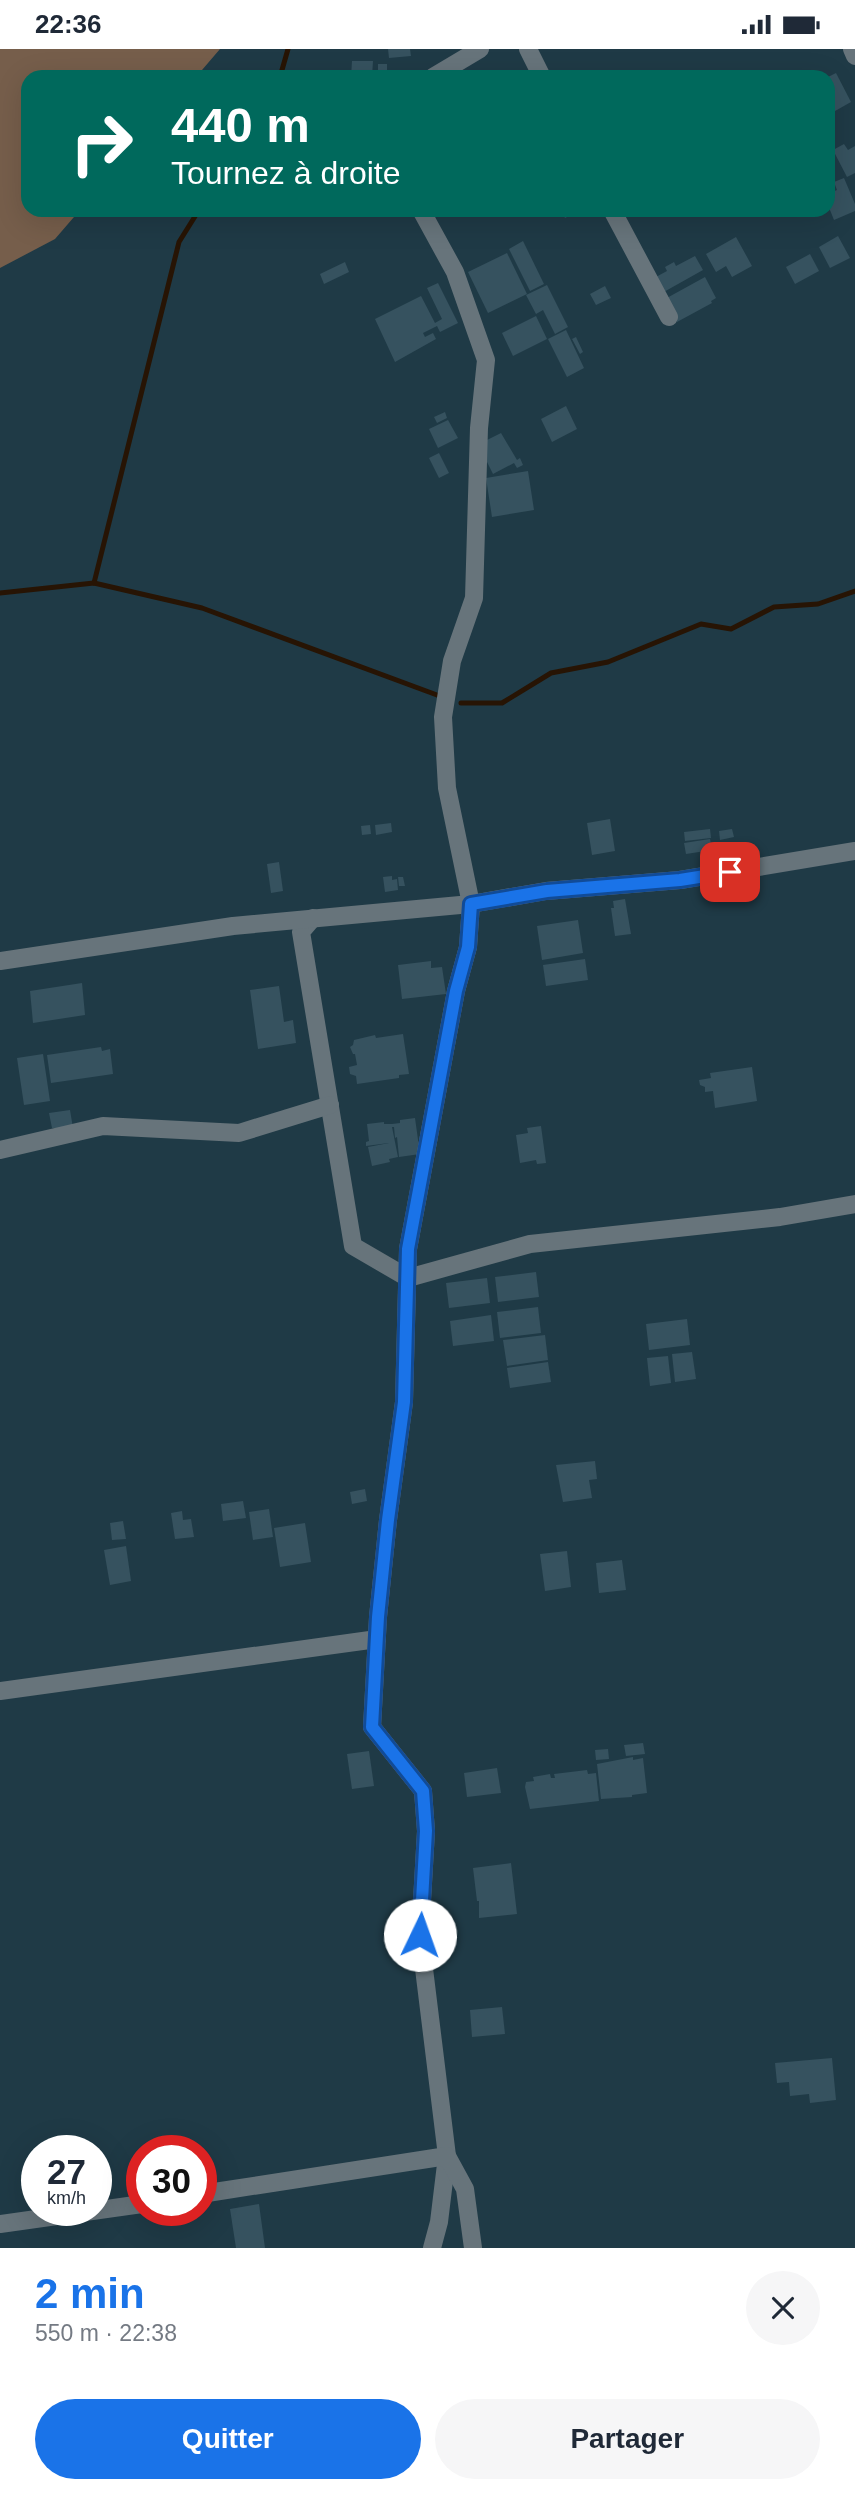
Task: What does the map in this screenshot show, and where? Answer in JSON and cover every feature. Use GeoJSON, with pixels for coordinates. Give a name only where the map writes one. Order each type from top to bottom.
{"type":"FeatureCollection","features":[{"type":"Feature","properties":{"kind":"street"},"geometry":{"type":"LineString","coordinates":[[445,70],[480,49]]}},
{"type":"Feature","properties":{"kind":"street"},"geometry":{"type":"LineString","coordinates":[[528,49],[538,70]]}},
{"type":"Feature","properties":{"kind":"street"},"geometry":{"type":"LineString","coordinates":[[852,49],[855,56]]}},
{"type":"Feature","properties":{"kind":"street"},"geometry":{"type":"LineString","coordinates":[[425,217],[455,272],[486,360],[479,428],[474,599],[452,661],[443,717],[447,788],[471,904],[468,947],[456,991],[408,1249],[404,1402],[388,1520],[372,1727],[423,1791],[426,1831],[420,1935],[447,2156],[439,2222],[432,2248]]}},
{"type":"Feature","properties":{"kind":"street"},"geometry":{"type":"LineString","coordinates":[[615,217],[669,317]]}},
{"type":"Feature","properties":{"kind":"street"},"geometry":{"type":"LineString","coordinates":[[0,961],[233,926],[471,904],[547,891],[680,880],[855,851]]}},
{"type":"Feature","properties":{"kind":"street"},"geometry":{"type":"LineString","coordinates":[[313,918],[301,932],[354,1245],[408,1278],[530,1244],[780,1217],[855,1204]]}},
{"type":"Feature","properties":{"kind":"street"},"geometry":{"type":"LineString","coordinates":[[0,1150],[103,1126],[239,1133],[330,1105]]}},
{"type":"Feature","properties":{"kind":"street"},"geometry":{"type":"LineString","coordinates":[[0,1691],[377,1639]]}},
{"type":"Feature","properties":{"kind":"street"},"geometry":{"type":"LineString","coordinates":[[217,2192],[447,2156]]}},
{"type":"Feature","properties":{"kind":"street"},"geometry":{"type":"LineString","coordinates":[[447,2156],[465,2189],[473,2248]]}},
{"type":"Feature","properties":{"kind":"street"},"geometry":{"type":"LineString","coordinates":[[0,2224],[126,2206]]}},
{"type":"Feature","properties":{"kind":"shaded area"},"geometry":{"type":"Polygon","coordinates":[[[0,49],[220,49],[202,70],[21,70],[21,217],[74,217],[55,239],[0,268],[0,49]]]}},
{"type":"Feature","properties":{"kind":"building"},"geometry":{"type":"Polygon","coordinates":[[[388,49],[410,49],[411,56],[389,58],[388,49]]]}},
{"type":"Feature","properties":{"kind":"building"},"geometry":{"type":"Polygon","coordinates":[[[352,61],[373,61],[372,70],[351,70],[352,61]]]}},
{"type":"Feature","properties":{"kind":"building"},"geometry":{"type":"Polygon","coordinates":[[[378,64],[387,64],[387,70],[378,70],[378,64]]]}},
{"type":"Feature","properties":{"kind":"building"},"geometry":{"type":"Polygon","coordinates":[[[835,74],[851,102],[835,111],[835,74]]]}},
{"type":"Feature","properties":{"kind":"building"},"geometry":{"type":"Polygon","coordinates":[[[844,144],[848,150],[855,146],[855,173],[847,177],[835,149],[844,144]]]}},
{"type":"Feature","properties":{"kind":"building"},"geometry":{"type":"Polygon","coordinates":[[[844,178],[855,204],[855,211],[834,220],[837,190],[835,182],[844,178]]]}},
{"type":"Feature","properties":{"kind":"building"},"geometry":{"type":"Polygon","coordinates":[[[838,236],[850,258],[830,268],[819,247],[838,236]]]}},
{"type":"Feature","properties":{"kind":"building"},"geometry":{"type":"Polygon","coordinates":[[[736,237],[752,266],[732,277],[726,266],[716,272],[706,254],[736,237]]]}},
{"type":"Feature","properties":{"kind":"building"},"geometry":{"type":"Polygon","coordinates":[[[523,241],[544,284],[530,291],[509,249],[523,241]]]}},
{"type":"Feature","properties":{"kind":"building"},"geometry":{"type":"Polygon","coordinates":[[[507,253],[527,294],[488,313],[468,272],[507,253]]]}},
{"type":"Feature","properties":{"kind":"building"},"geometry":{"type":"Polygon","coordinates":[[[810,254],[819,271],[795,284],[786,267],[810,254]]]}},
{"type":"Feature","properties":{"kind":"building"},"geometry":{"type":"Polygon","coordinates":[[[695,256],[703,270],[662,293],[654,278],[667,271],[665,267],[674,262],[676,266],[695,256]]]}},
{"type":"Feature","properties":{"kind":"building"},"geometry":{"type":"Polygon","coordinates":[[[345,262],[349,272],[324,284],[320,274],[345,262]]]}},
{"type":"Feature","properties":{"kind":"building"},"geometry":{"type":"Polygon","coordinates":[[[705,277],[716,298],[712,303],[677,322],[665,299],[705,277]]]}},
{"type":"Feature","properties":{"kind":"building"},"geometry":{"type":"Polygon","coordinates":[[[438,283],[458,323],[440,332],[437,326],[423,333],[425,337],[433,333],[436,339],[395,362],[375,319],[421,296],[435,323],[442,319],[427,288],[438,283]]]}},
{"type":"Feature","properties":{"kind":"building"},"geometry":{"type":"Polygon","coordinates":[[[547,285],[568,327],[555,334],[543,310],[536,314],[526,295],[547,285]]]}},
{"type":"Feature","properties":{"kind":"building"},"geometry":{"type":"Polygon","coordinates":[[[605,286],[611,298],[596,305],[590,294],[605,286]]]}},
{"type":"Feature","properties":{"kind":"building"},"geometry":{"type":"Polygon","coordinates":[[[536,316],[547,339],[513,356],[502,333],[536,316]]]}},
{"type":"Feature","properties":{"kind":"building"},"geometry":{"type":"Polygon","coordinates":[[[566,330],[584,368],[567,377],[548,339],[566,330]]]}},
{"type":"Feature","properties":{"kind":"building"},"geometry":{"type":"Polygon","coordinates":[[[576,337],[583,352],[580,354],[572,339],[576,337]]]}},
{"type":"Feature","properties":{"kind":"building"},"geometry":{"type":"Polygon","coordinates":[[[566,406],[577,429],[552,442],[541,419],[566,406]]]}},
{"type":"Feature","properties":{"kind":"building"},"geometry":{"type":"Polygon","coordinates":[[[445,412],[447,418],[437,423],[434,417],[445,412]]]}},
{"type":"Feature","properties":{"kind":"building"},"geometry":{"type":"Polygon","coordinates":[[[448,420],[458,438],[438,448],[429,429],[448,420]]]}},
{"type":"Feature","properties":{"kind":"building"},"geometry":{"type":"Polygon","coordinates":[[[501,433],[517,460],[520,458],[523,465],[517,468],[514,463],[493,474],[481,450],[483,442],[501,433]]]}},
{"type":"Feature","properties":{"kind":"building"},"geometry":{"type":"Polygon","coordinates":[[[439,453],[449,473],[439,478],[429,458],[439,453]]]}},
{"type":"Feature","properties":{"kind":"building"},"geometry":{"type":"Polygon","coordinates":[[[528,471],[534,510],[492,517],[486,478],[528,471]]]}},
{"type":"Feature","properties":{"kind":"building"},"geometry":{"type":"Polygon","coordinates":[[[610,819],[615,851],[592,855],[587,823],[610,819]]]}},
{"type":"Feature","properties":{"kind":"building"},"geometry":{"type":"Polygon","coordinates":[[[391,823],[392,832],[376,835],[375,825],[391,823]]]}},
{"type":"Feature","properties":{"kind":"building"},"geometry":{"type":"Polygon","coordinates":[[[370,825],[371,834],[362,835],[361,826],[370,825]]]}},
{"type":"Feature","properties":{"kind":"building"},"geometry":{"type":"Polygon","coordinates":[[[710,829],[711,838],[685,841],[684,832],[710,829]]]}},
{"type":"Feature","properties":{"kind":"building"},"geometry":{"type":"Polygon","coordinates":[[[732,829],[734,837],[720,840],[719,831],[732,829]]]}},
{"type":"Feature","properties":{"kind":"building"},"geometry":{"type":"Polygon","coordinates":[[[710,839],[712,850],[686,854],[684,843],[710,839]]]}},
{"type":"Feature","properties":{"kind":"building"},"geometry":{"type":"Polygon","coordinates":[[[279,862],[283,891],[271,893],[267,864],[279,862]]]}},
{"type":"Feature","properties":{"kind":"building"},"geometry":{"type":"Polygon","coordinates":[[[392,876],[392,880],[397,879],[398,890],[385,892],[383,877],[392,876]]]}},
{"type":"Feature","properties":{"kind":"building"},"geometry":{"type":"Polygon","coordinates":[[[398,877],[403,877],[405,886],[399,886],[398,877]]]}},
{"type":"Feature","properties":{"kind":"building"},"geometry":{"type":"Polygon","coordinates":[[[625,899],[631,934],[615,936],[611,908],[614,908],[613,901],[625,899]]]}},
{"type":"Feature","properties":{"kind":"building"},"geometry":{"type":"Polygon","coordinates":[[[578,920],[583,953],[542,960],[537,926],[578,920]]]}},
{"type":"Feature","properties":{"kind":"building"},"geometry":{"type":"Polygon","coordinates":[[[585,959],[588,980],[546,986],[543,965],[585,959]]]}},
{"type":"Feature","properties":{"kind":"building"},"geometry":{"type":"Polygon","coordinates":[[[431,961],[431,968],[442,967],[446,994],[402,999],[398,965],[431,961]]]}},
{"type":"Feature","properties":{"kind":"building"},"geometry":{"type":"Polygon","coordinates":[[[82,983],[85,1015],[33,1023],[30,991],[82,983]]]}},
{"type":"Feature","properties":{"kind":"building"},"geometry":{"type":"Polygon","coordinates":[[[279,986],[284,1022],[293,1020],[296,1043],[258,1049],[250,990],[279,986]]]}},
{"type":"Feature","properties":{"kind":"building"},"geometry":{"type":"Polygon","coordinates":[[[403,1034],[409,1074],[357,1084],[356,1076],[350,1074],[349,1067],[357,1065],[355,1054],[350,1047],[354,1040],[375,1035],[376,1038],[403,1034]]]}},
{"type":"Feature","properties":{"kind":"building"},"geometry":{"type":"Polygon","coordinates":[[[101,1047],[102,1051],[110,1049],[113,1074],[51,1083],[47,1055],[101,1047]]]}},
{"type":"Feature","properties":{"kind":"building"},"geometry":{"type":"Polygon","coordinates":[[[43,1054],[50,1101],[24,1105],[17,1058],[43,1054]]]}},
{"type":"Feature","properties":{"kind":"building"},"geometry":{"type":"Polygon","coordinates":[[[752,1067],[757,1101],[715,1108],[713,1091],[705,1092],[705,1087],[700,1085],[699,1080],[711,1078],[710,1073],[752,1067]]]}},
{"type":"Feature","properties":{"kind":"building"},"geometry":{"type":"Polygon","coordinates":[[[70,1110],[73,1128],[55,1131],[49,1113],[70,1110]]]}},
{"type":"Feature","properties":{"kind":"building"},"geometry":{"type":"Polygon","coordinates":[[[415,1118],[420,1154],[399,1157],[397,1137],[395,1138],[392,1127],[398,1157],[389,1159],[390,1162],[372,1166],[368,1147],[389,1143],[366,1146],[369,1141],[367,1124],[400,1123],[400,1120],[415,1118]]]}},
{"type":"Feature","properties":{"kind":"building"},"geometry":{"type":"Polygon","coordinates":[[[541,1126],[546,1163],[537,1164],[536,1160],[520,1163],[516,1135],[528,1133],[527,1128],[541,1126]]]}},
{"type":"Feature","properties":{"kind":"building"},"geometry":{"type":"Polygon","coordinates":[[[536,1272],[539,1297],[498,1302],[495,1277],[536,1272]]]}},
{"type":"Feature","properties":{"kind":"building"},"geometry":{"type":"Polygon","coordinates":[[[487,1278],[490,1303],[449,1308],[446,1283],[487,1278]]]}},
{"type":"Feature","properties":{"kind":"building"},"geometry":{"type":"Polygon","coordinates":[[[538,1307],[541,1333],[500,1338],[497,1312],[538,1307]]]}},
{"type":"Feature","properties":{"kind":"building"},"geometry":{"type":"Polygon","coordinates":[[[491,1315],[494,1341],[453,1346],[450,1321],[491,1315]]]}},
{"type":"Feature","properties":{"kind":"building"},"geometry":{"type":"Polygon","coordinates":[[[687,1319],[690,1345],[649,1350],[646,1324],[687,1319]]]}},
{"type":"Feature","properties":{"kind":"building"},"geometry":{"type":"Polygon","coordinates":[[[545,1335],[548,1360],[507,1366],[503,1340],[545,1335]]]}},
{"type":"Feature","properties":{"kind":"building"},"geometry":{"type":"Polygon","coordinates":[[[692,1352],[696,1379],[675,1382],[672,1354],[692,1352]]]}},
{"type":"Feature","properties":{"kind":"building"},"geometry":{"type":"Polygon","coordinates":[[[668,1356],[671,1383],[650,1386],[647,1358],[668,1356]]]}},
{"type":"Feature","properties":{"kind":"building"},"geometry":{"type":"Polygon","coordinates":[[[548,1362],[551,1382],[510,1388],[507,1368],[548,1362]]]}},
{"type":"Feature","properties":{"kind":"building"},"geometry":{"type":"Polygon","coordinates":[[[595,1461],[597,1479],[589,1480],[592,1498],[563,1502],[556,1465],[595,1461]]]}},
{"type":"Feature","properties":{"kind":"building"},"geometry":{"type":"Polygon","coordinates":[[[365,1489],[367,1501],[352,1504],[350,1492],[365,1489]]]}},
{"type":"Feature","properties":{"kind":"building"},"geometry":{"type":"Polygon","coordinates":[[[243,1501],[246,1518],[223,1521],[221,1504],[243,1501]]]}},
{"type":"Feature","properties":{"kind":"building"},"geometry":{"type":"Polygon","coordinates":[[[269,1509],[273,1537],[253,1540],[249,1512],[269,1509]]]}},
{"type":"Feature","properties":{"kind":"building"},"geometry":{"type":"Polygon","coordinates":[[[182,1511],[183,1520],[191,1519],[194,1537],[175,1539],[171,1513],[182,1511]]]}},
{"type":"Feature","properties":{"kind":"building"},"geometry":{"type":"Polygon","coordinates":[[[123,1521],[126,1539],[112,1540],[110,1523],[123,1521]]]}},
{"type":"Feature","properties":{"kind":"building"},"geometry":{"type":"Polygon","coordinates":[[[305,1523],[311,1562],[280,1567],[274,1528],[305,1523]]]}},
{"type":"Feature","properties":{"kind":"building"},"geometry":{"type":"Polygon","coordinates":[[[126,1546],[131,1581],[110,1585],[104,1550],[126,1546]]]}},
{"type":"Feature","properties":{"kind":"building"},"geometry":{"type":"Polygon","coordinates":[[[567,1551],[571,1587],[545,1591],[540,1554],[567,1551]]]}},
{"type":"Feature","properties":{"kind":"building"},"geometry":{"type":"Polygon","coordinates":[[[622,1560],[626,1590],[599,1593],[596,1563],[622,1560]]]}},
{"type":"Feature","properties":{"kind":"building"},"geometry":{"type":"Polygon","coordinates":[[[643,1743],[645,1754],[626,1756],[624,1745],[643,1743]]]}},
{"type":"Feature","properties":{"kind":"building"},"geometry":{"type":"Polygon","coordinates":[[[608,1749],[609,1759],[596,1760],[595,1750],[608,1749]]]}},
{"type":"Feature","properties":{"kind":"building"},"geometry":{"type":"Polygon","coordinates":[[[369,1751],[374,1786],[352,1789],[347,1754],[369,1751]]]}},
{"type":"Feature","properties":{"kind":"building"},"geometry":{"type":"Polygon","coordinates":[[[633,1757],[633,1760],[643,1758],[647,1793],[601,1799],[597,1764],[633,1757]]]}},
{"type":"Feature","properties":{"kind":"building"},"geometry":{"type":"Polygon","coordinates":[[[497,1768],[501,1793],[467,1797],[464,1773],[497,1768]]]}},
{"type":"Feature","properties":{"kind":"building"},"geometry":{"type":"Polygon","coordinates":[[[587,1770],[588,1774],[596,1773],[599,1801],[530,1809],[525,1787],[526,1782],[534,1781],[533,1777],[550,1774],[551,1778],[555,1778],[554,1774],[587,1770]]]}},
{"type":"Feature","properties":{"kind":"building"},"geometry":{"type":"Polygon","coordinates":[[[511,1863],[517,1914],[479,1918],[473,1868],[511,1863]]]}},
{"type":"Feature","properties":{"kind":"building"},"geometry":{"type":"Polygon","coordinates":[[[502,2007],[505,2034],[472,2037],[470,2010],[502,2007]]]}},
{"type":"Feature","properties":{"kind":"building"},"geometry":{"type":"Polygon","coordinates":[[[832,2058],[836,2100],[810,2103],[809,2094],[790,2096],[789,2082],[777,2083],[775,2063],[832,2058]]]}},
{"type":"Feature","properties":{"kind":"building"},"geometry":{"type":"Polygon","coordinates":[[[259,2204],[265,2248],[236,2248],[230,2209],[259,2204]]]}},
{"type":"Feature","properties":{"kind":"waterway"},"geometry":{"type":"LineString","coordinates":[[282,70],[288,49]]}},
{"type":"Feature","properties":{"kind":"waterway"},"geometry":{"type":"LineString","coordinates":[[94,583],[179,242],[195,217]]}},
{"type":"Feature","properties":{"kind":"waterway"},"geometry":{"type":"LineString","coordinates":[[0,593],[94,583],[202,608],[437,695]]}},
{"type":"Feature","properties":{"kind":"waterway"},"geometry":{"type":"LineString","coordinates":[[461,703],[502,703],[551,673],[608,662],[701,624],[731,629],[774,607],[818,604],[855,591]]}},
{"type":"Feature","properties":{"kind":"route"},"geometry":{"type":"LineString","coordinates":[[420,1935],[426,1831],[423,1791],[372,1727],[378,1617],[404,1402],[408,1249],[456,991],[468,947],[471,904],[547,891],[680,880],[730,872]]}}]}
